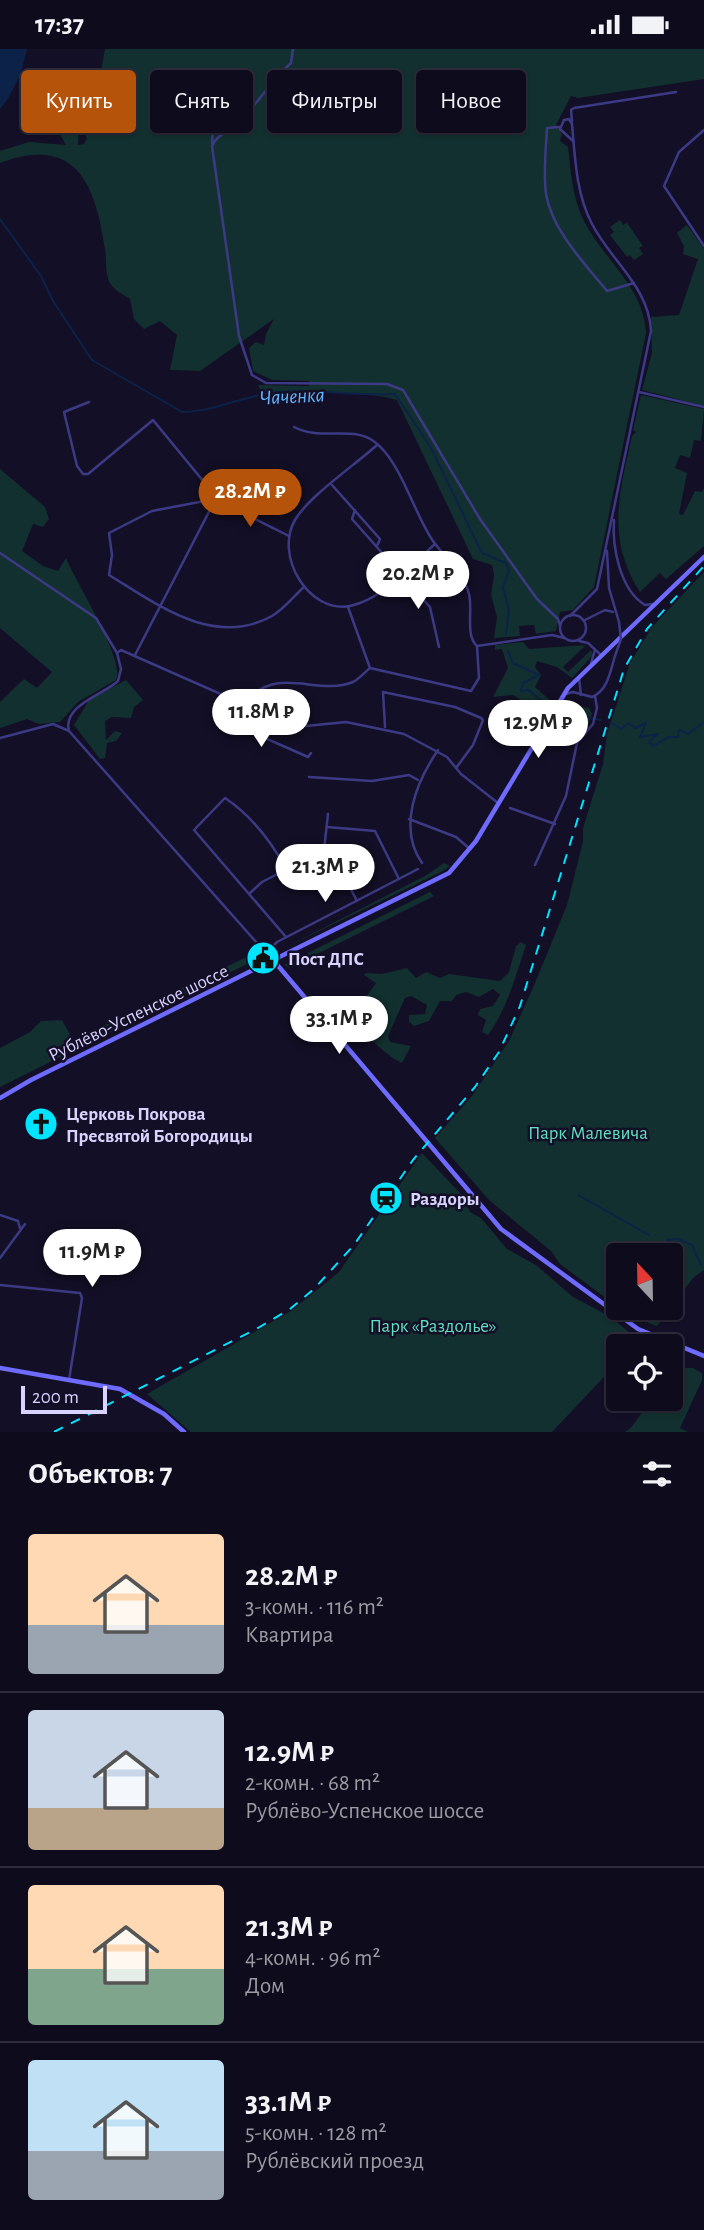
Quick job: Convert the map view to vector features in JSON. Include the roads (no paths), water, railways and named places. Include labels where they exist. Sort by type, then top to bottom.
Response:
[{"type":"main road","name":"Рублёво-Успенское шоссе","points":[[0,1098],[31,1080],[425,887],[456,867],[470,849],[556,703],[586,670],[704,557]]},
{"type":"main road","points":[[274,961],[500,1229],[632,1325],[704,1356]]},
{"type":"main road","points":[[0,1368],[113,1387],[129,1393],[164,1414],[184,1432]]},
{"type":"street","points":[[212,146],[217,136],[255,109],[273,79],[291,63],[293,49]]},
{"type":"street","points":[[552,635],[597,589],[651,341],[651,321],[634,283],[588,215],[577,177],[571,110],[676,92]]},
{"type":"street","points":[[572,121],[564,120],[559,127],[547,128],[546,195],[575,252],[607,291],[634,283]]},
{"type":"street","points":[[559,127],[574,142]]},
{"type":"street","points":[[704,130],[679,152],[664,186],[704,246]]},
{"type":"street","points":[[213,133],[212,146],[239,336],[252,375],[266,383],[387,384],[403,390],[480,519],[537,599],[551,613],[564,638]]},
{"type":"street","points":[[639,392],[704,407]]},
{"type":"street","points":[[89,402],[64,412],[77,466],[83,474],[88,474],[153,420],[213,493],[219,494],[220,502]]},
{"type":"street","points":[[294,427],[309,435],[350,433],[370,438],[395,467],[418,519],[462,577],[469,592],[471,631],[477,646],[479,678],[471,691],[370,667]]},
{"type":"street","points":[[377,445],[306,505],[294,521],[289,536],[289,560],[304,587],[320,599],[347,606],[373,598],[435,544]]},
{"type":"street","points":[[332,485],[380,539],[377,546]]},
{"type":"street","points":[[210,500],[213,493]]},
{"type":"street","points":[[210,500],[213,504]]},
{"type":"street","points":[[210,500],[152,510],[109,533],[112,555],[108,575],[161,607],[201,624],[246,628],[274,614],[304,587]]},
{"type":"street","points":[[135,655],[213,504],[220,502],[289,536]]},
{"type":"street","points":[[615,509],[617,558],[630,588],[645,605],[664,597]]},
{"type":"street","points":[[355,510],[352,519],[434,613],[439,647]]},
{"type":"street","points":[[556,703],[571,692],[595,696],[603,689],[621,639],[619,622],[608,588],[607,544]]},
{"type":"street","points":[[0,553],[96,618],[117,653],[121,669],[118,681],[85,701],[69,721],[69,731]]},
{"type":"street","points":[[347,606],[370,667]]},
{"type":"street","points":[[581,607],[588,643],[602,656]]},
{"type":"street","points":[[570,616],[583,620],[593,618],[605,610],[615,614]]},
{"type":"street","points":[[551,613],[566,618]]},
{"type":"street","points":[[575,641],[593,618]]},
{"type":"street","points":[[477,646],[552,635],[588,643]]},
{"type":"street","points":[[595,650],[604,650],[618,641]]},
{"type":"street","points":[[117,653],[121,650],[135,655],[245,705],[306,726],[343,722],[385,729],[438,750],[498,803]]},
{"type":"street","points":[[586,670],[594,659],[595,650]]},
{"type":"street","points":[[311,753],[308,757],[238,726],[245,705],[266,684],[287,682],[324,686],[352,682],[370,667]]},
{"type":"street","points":[[580,677],[581,695]]},
{"type":"street","points":[[385,729],[383,692],[455,707],[481,718],[483,720],[473,745],[456,768]]},
{"type":"street","points":[[535,865],[555,824],[570,781],[576,747],[596,716],[595,696]]},
{"type":"street","points":[[0,738],[53,724],[69,731],[274,961]]},
{"type":"street","points":[[422,863],[412,840],[410,819],[418,779],[438,750]]},
{"type":"street","points":[[309,777],[372,781],[409,775],[418,779]]},
{"type":"street","points":[[286,937],[194,830],[223,799],[248,817],[274,847],[287,870]]},
{"type":"street","points":[[510,808],[555,824]]},
{"type":"street","points":[[325,848],[328,814]]},
{"type":"street","points":[[410,819],[456,837],[470,849]]},
{"type":"street","points":[[327,827],[375,831],[399,879]]},
{"type":"street","points":[[249,894],[325,848]]},
{"type":"street","points":[[325,848],[331,852],[356,901]]},
{"type":"street","points":[[274,961],[272,947],[286,937],[418,869]]},
{"type":"street","points":[[0,1215],[18,1221],[20,1231]]},
{"type":"street","points":[[0,1258],[25,1224]]},
{"type":"street","points":[[0,1285],[80,1293],[82,1299],[69,1380]]},
{"type":"water","points":[[0,49],[27,49],[17,81],[0,109]]},
{"type":"waterway","name":"Чаченка","points":[[0,219],[41,276],[53,301],[92,360],[182,412],[204,410],[286,391],[395,394],[431,448],[482,553],[506,563],[509,571],[503,587],[509,610],[506,635]]},
{"type":"waterway","name":"Чаченка","points":[[508,651],[513,663],[539,675],[523,683],[521,691],[529,690],[548,707]]},
{"type":"waterway","name":"Чаченка","points":[[559,713],[601,720]]},
{"type":"waterway","name":"Чаченка","points":[[617,726],[621,729],[628,723],[635,728],[646,723],[640,737],[658,734],[649,741],[653,746],[669,737],[678,737],[679,730],[688,734],[704,722]]},
{"type":"waterway","name":"Чаченка","points":[[610,723],[615,725]]},
{"type":"waterway","points":[[578,1195],[649,1235]]},
{"type":"waterway","points":[[667,1240],[678,1239],[692,1245],[701,1265]]},
{"type":"railway","points":[[54,1432],[290,1309],[314,1289],[354,1245],[413,1160],[475,1087],[499,1052],[520,1006],[624,669],[647,629],[704,566]]},
{"type":"place","name":"Пост ДПС","points":[[263,958]]},
{"type":"place","name":"Церковь Покрова Пресвятой Богородицы","points":[[41,1124]]},
{"type":"place","name":"Раздоры","points":[[386,1198]]},
{"type":"park label","name":"Парк Малевича","points":[[588,1132]]},
{"type":"park label","name":"Парк «Раздолье»","points":[[433,1325]]}]
